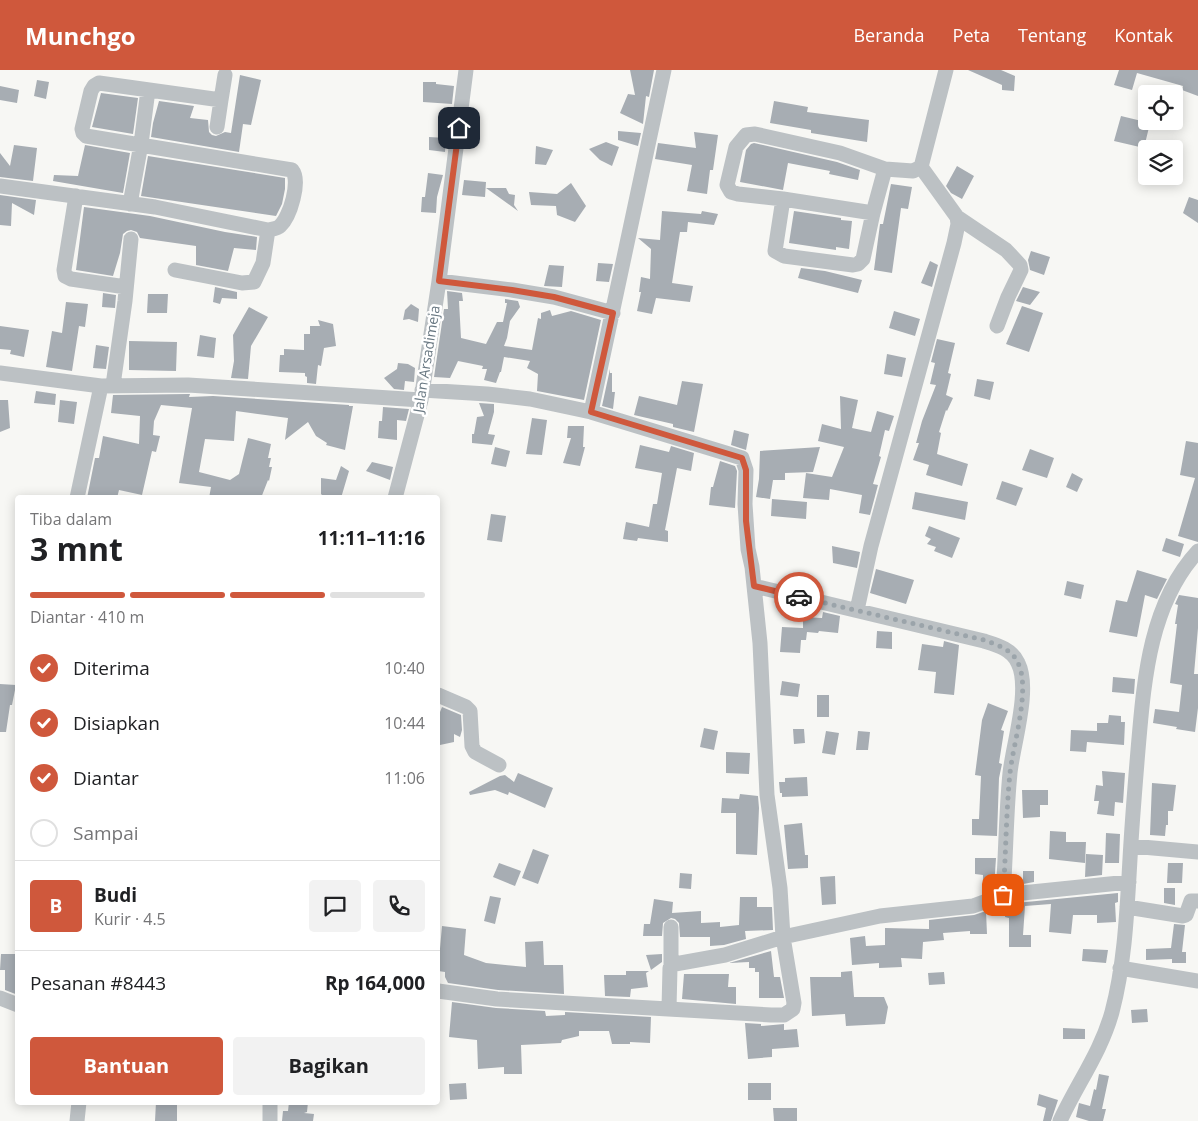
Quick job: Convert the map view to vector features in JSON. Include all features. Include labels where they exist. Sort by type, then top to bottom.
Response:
[{"type":"street","name":"Jalan Arsadimeja","points":[[396,495],[421,395],[439,281],[466,70]]},
{"type":"street","points":[[591,412],[664,70]]},
{"type":"street","points":[[946,70],[922,168],[957,217],[1006,250],[1020,265],[1021,270],[997,326]]},
{"type":"street","points":[[217,127],[225,74]]},
{"type":"street","points":[[0,186],[130,204],[268,230],[278,228],[291,206],[296,177],[292,170],[86,136],[82,129],[90,91],[99,83],[221,100]]},
{"type":"street","points":[[130,204],[141,144],[148,90]]},
{"type":"street","points":[[873,213],[731,192],[727,185],[736,148],[746,135],[755,134],[840,153],[885,169],[913,171],[922,168]]},
{"type":"street","points":[[784,200],[775,251],[784,256],[853,265],[858,264],[863,259],[885,169]]},
{"type":"street","points":[[76,196],[64,270],[65,276],[71,279],[126,287]]},
{"type":"street","points":[[857,610],[871,546],[954,243],[958,224],[957,217]]},
{"type":"street","points":[[175,270],[242,283],[254,282],[263,263],[268,230]]},
{"type":"street","points":[[78,495],[107,386],[126,287],[131,239]]},
{"type":"street","points":[[439,281],[554,297],[613,313]]},
{"type":"street","points":[[0,373],[107,386],[188,385],[421,395],[488,394],[530,399],[591,412],[742,458],[746,470],[746,521],[760,652],[767,795],[780,888],[783,937],[794,1003],[793,1009],[784,1015],[771,1015],[497,999],[440,990]]},
{"type":"street","points":[[1062,1120],[1100,1047],[1112,1012],[1120,968],[1127,907],[1140,730],[1146,676],[1156,626],[1174,582],[1186,564],[1198,551]]},
{"type":"street","points":[[754,586],[984,640],[1010,652],[1018,663],[1022,679],[1022,696],[1010,773],[1003,895]]},
{"type":"street","points":[[440,696],[466,706],[470,711],[472,746],[475,752],[499,765]]},
{"type":"street","points":[[1131,846],[1198,852]]},
{"type":"street","points":[[671,966],[725,955],[783,937],[880,916],[973,906],[1003,895],[1129,882]]},
{"type":"street","points":[[1127,907],[1183,916],[1186,914],[1191,901],[1198,901]]},
{"type":"street","points":[[669,1008],[671,927]]},
{"type":"street","points":[[1120,968],[1198,981]]},
{"type":"street","points":[[0,998],[15,1005]]},
{"type":"street","points":[[77,1121],[79,1105]]},
{"type":"street","points":[[270,1105],[270,1121]]},
{"type":"building","points":[[630,70],[654,70],[649,97],[646,96],[643,124],[620,113],[628,94],[635,95]]},
{"type":"building","points":[[968,70],[1001,70],[1015,76],[1014,91],[1002,90],[1002,85]]},
{"type":"building","points":[[1119,70],[1198,70],[1198,96],[1183,90],[1183,85],[1137,73],[1132,90],[1114,85]]},
{"type":"building","points":[[240,75],[261,80],[251,125],[243,124],[239,152],[151,137],[159,101],[194,106],[190,118],[208,120],[209,132],[212,135],[216,136],[225,132],[231,133]]},
{"type":"building","points":[[37,80],[49,82],[46,99],[34,96]]},
{"type":"building","points":[[423,82],[436,82],[436,84],[454,86],[452,104],[423,102]]},
{"type":"building","points":[[0,86],[19,90],[17,103],[0,100]]},
{"type":"building","points":[[101,93],[138,98],[133,134],[92,127]]},
{"type":"building","points":[[774,101],[808,107],[807,112],[869,120],[867,142],[811,133],[811,130],[770,123]]},
{"type":"building","points":[[1121,116],[1138,120],[1138,130],[1148,130],[1146,140],[1138,140],[1138,147],[1114,141]]},
{"type":"building","points":[[618,131],[641,133],[638,146],[618,140]]},
{"type":"building","points":[[694,132],[718,135],[707,194],[687,191],[692,165],[655,159],[658,143],[696,148]]},
{"type":"building","points":[[429,137],[446,138],[445,152],[429,150]]},
{"type":"building","points":[[606,142],[619,147],[612,166],[600,160],[589,149]]},
{"type":"building","points":[[754,143],[837,162],[860,170],[858,180],[829,174],[830,171],[788,163],[783,190],[740,182],[746,150]]},
{"type":"building","points":[[14,145],[37,148],[33,181],[0,177],[0,153],[10,166]]},
{"type":"building","points":[[85,145],[130,153],[123,193],[53,181],[54,175],[78,176]]},
{"type":"building","points":[[536,146],[553,150],[546,165],[535,164]]},
{"type":"building","points":[[148,156],[285,178],[282,204],[276,216],[141,196]]},
{"type":"building","points":[[957,166],[974,176],[962,199],[951,193],[946,186]]},
{"type":"building","points":[[428,173],[443,175],[437,197],[436,213],[421,212],[422,197],[425,197]]},
{"type":"building","points":[[464,180],[486,182],[485,197],[462,195]]},
{"type":"building","points":[[571,183],[586,206],[575,222],[557,215],[556,206],[531,205],[529,192],[557,194]]},
{"type":"building","points":[[891,184],[912,187],[908,209],[901,208],[892,273],[874,270],[880,224],[883,224]]},
{"type":"building","points":[[486,188],[506,188],[509,194],[515,195],[514,205],[518,211]]},
{"type":"building","points":[[0,195],[36,200],[34,215],[12,203],[11,226],[0,225]]},
{"type":"building","points":[[1189,197],[1198,200],[1198,223],[1183,213]]},
{"type":"building","points":[[84,207],[150,216],[257,237],[256,250],[234,248],[228,271],[196,265],[196,246],[140,238],[137,232],[131,230],[123,234],[113,276],[76,270]]},
{"type":"building","points":[[662,211],[701,214],[702,211],[718,214],[714,225],[688,222],[687,232],[680,232],[672,283],[693,286],[690,302],[656,298],[652,314],[637,311],[641,292],[639,292],[641,277],[650,279],[651,249],[638,238],[660,240]]},
{"type":"building","points":[[794,211],[852,221],[849,249],[836,247],[836,250],[789,243]]},
{"type":"building","points":[[1031,251],[1050,257],[1044,275],[1030,270],[1028,260]]},
{"type":"building","points":[[930,261],[938,265],[932,287],[921,283]]},
{"type":"building","points":[[598,263],[613,264],[609,282],[596,281]]},
{"type":"building","points":[[549,265],[564,266],[562,287],[544,286]]},
{"type":"building","points":[[801,268],[825,271],[862,280],[858,293],[798,278]]},
{"type":"building","points":[[215,287],[237,292],[237,299],[222,298],[220,304],[213,302]]},
{"type":"building","points":[[1023,287],[1040,292],[1030,305],[1016,301]]},
{"type":"building","points":[[447,291],[462,293],[463,301],[459,301],[461,338],[486,344],[497,322],[503,322],[507,303],[505,303],[505,299],[518,301],[520,307],[510,321],[504,346],[532,350],[538,318],[541,319],[541,313],[550,310],[552,316],[571,311],[601,320],[584,400],[537,391],[538,374],[527,368],[530,361],[504,357],[501,372],[496,383],[484,380],[487,369],[482,369],[483,366],[458,361],[450,378],[434,377],[444,309],[448,309]]},
{"type":"building","points":[[103,293],[116,295],[115,308],[102,307]]},
{"type":"building","points":[[148,294],[168,294],[167,313],[147,313]]},
{"type":"building","points":[[66,302],[88,304],[85,327],[79,326],[72,371],[46,367],[52,331],[62,333]]},
{"type":"building","points":[[411,304],[419,309],[418,322],[409,319],[403,320],[405,310]]},
{"type":"building","points":[[1022,306],[1043,313],[1029,352],[1006,344]]},
{"type":"building","points":[[249,307],[268,317],[251,346],[248,379],[231,378],[234,361],[233,335]]},
{"type":"building","points":[[894,311],[920,319],[915,336],[889,328]]},
{"type":"building","points":[[318,320],[333,324],[336,346],[324,348],[321,366],[318,365],[316,384],[307,383],[305,373],[279,372],[280,355],[284,355],[284,349],[304,350],[304,334],[310,334],[310,326],[320,326]]},
{"type":"building","points":[[0,326],[29,330],[24,357],[10,354],[11,350],[0,349]]},
{"type":"building","points":[[200,335],[216,338],[214,358],[197,356]]},
{"type":"building","points":[[937,339],[955,343],[948,373],[951,374],[946,395],[953,398],[946,410],[939,432],[941,433],[937,454],[968,464],[962,486],[926,475],[929,465],[913,460],[919,443],[916,443],[922,421],[936,385],[930,384],[935,363],[931,362]]},
{"type":"building","points":[[129,341],[177,342],[176,371],[129,370]]},
{"type":"building","points":[[96,345],[109,347],[106,369],[93,368]]},
{"type":"building","points":[[887,354],[906,358],[902,377],[884,374]]},
{"type":"building","points":[[398,363],[408,364],[415,368],[414,382],[405,381],[404,390],[394,389],[384,378],[397,369]]},
{"type":"building","points":[[610,369],[610,373],[612,373],[612,392],[615,392],[613,409],[602,406]]},
{"type":"building","points":[[977,379],[994,382],[990,400],[974,396]]},
{"type":"building","points":[[682,381],[703,384],[694,432],[673,427],[673,424],[634,415],[639,396],[677,405]]},
{"type":"building","points":[[36,391],[56,394],[55,405],[34,403]]},
{"type":"building","points":[[190,394],[189,397],[213,396],[353,406],[345,450],[326,445],[327,443],[316,436],[308,422],[285,440],[288,418],[236,411],[234,441],[205,439],[199,472],[230,480],[239,474],[248,438],[271,444],[268,458],[271,458],[269,467],[272,467],[269,481],[262,495],[210,495],[211,487],[179,483],[192,408],[161,405],[154,421],[153,435],[160,436],[156,452],[152,451],[142,495],[119,490],[118,495],[88,495],[95,458],[99,458],[103,436],[139,444],[140,416],[111,413],[113,395]]},
{"type":"building","points":[[840,396],[858,400],[852,428],[871,432],[877,411],[894,416],[889,431],[885,430],[879,456],[881,457],[873,484],[878,485],[870,515],[859,513],[862,495],[830,489],[829,500],[803,498],[806,473],[832,477],[844,447],[818,441],[822,424],[841,429]]},
{"type":"building","points":[[0,400],[8,400],[10,428],[0,432]]},
{"type":"building","points":[[60,400],[77,402],[74,424],[58,422]]},
{"type":"building","points":[[479,403],[494,404],[494,412],[488,434],[495,435],[492,445],[472,443],[472,434],[474,434],[477,417],[484,416]]},
{"type":"building","points":[[383,407],[409,409],[406,421],[397,420],[397,440],[378,438],[379,421],[382,421]]},
{"type":"building","points":[[532,418],[547,420],[542,455],[526,454]]},
{"type":"building","points":[[568,426],[584,426],[583,447],[585,447],[580,466],[563,463],[571,438],[567,438]]},
{"type":"building","points":[[734,430],[749,434],[746,450],[731,445]]},
{"type":"building","points":[[1186,441],[1198,443],[1198,542],[1178,536],[1195,478],[1180,475]]},
{"type":"building","points":[[640,445],[669,452],[671,446],[694,453],[691,471],[677,468],[665,530],[668,531],[668,542],[638,538],[637,541],[623,539],[626,522],[649,527],[653,504],[657,504],[662,473],[635,468]]},
{"type":"building","points":[[495,447],[510,451],[506,467],[491,464]]},
{"type":"building","points":[[820,447],[813,472],[785,473],[785,480],[773,480],[770,499],[756,497],[760,451]]},
{"type":"building","points":[[1030,449],[1054,458],[1047,478],[1022,470]]},
{"type":"building","points":[[720,461],[735,466],[737,471],[735,508],[709,505],[711,487],[713,487]]},
{"type":"building","points":[[372,462],[393,467],[390,480],[366,471]]},
{"type":"building","points":[[341,466],[349,471],[342,495],[321,494],[321,478],[336,480]]},
{"type":"building","points":[[1072,473],[1083,479],[1077,492],[1066,487]]},
{"type":"building","points":[[1002,481],[1023,488],[1016,506],[996,499]]},
{"type":"building","points":[[915,492],[968,502],[965,520],[912,509]]},
{"type":"building","points":[[772,499],[807,502],[806,519],[771,516]]},
{"type":"building","points":[[491,514],[506,516],[502,542],[487,540]]},
{"type":"building","points":[[929,526],[960,538],[952,558],[934,551],[936,547],[927,544],[931,539],[925,536]]},
{"type":"building","points":[[1166,538],[1184,544],[1180,557],[1162,551]]},
{"type":"building","points":[[832,546],[860,552],[857,568],[833,563]]},
{"type":"building","points":[[876,569],[914,580],[906,604],[870,593]]},
{"type":"building","points":[[1137,570],[1167,579],[1157,599],[1145,595],[1137,637],[1109,632],[1116,600],[1127,602]]},
{"type":"building","points":[[1067,581],[1084,585],[1081,599],[1064,595]]},
{"type":"building","points":[[1179,595],[1198,598],[1198,628],[1194,674],[1198,674],[1198,708],[1195,732],[1153,723],[1155,709],[1179,712],[1182,685],[1170,683],[1177,624],[1175,624],[1178,605],[1175,604]]},
{"type":"building","points":[[823,612],[840,616],[838,633],[807,632],[806,640],[801,640],[800,653],[780,652],[782,627],[803,628],[803,617],[822,618]]},
{"type":"building","points":[[877,631],[892,632],[892,649],[876,648]]},
{"type":"building","points":[[944,641],[959,645],[954,695],[934,693],[936,672],[918,670],[922,644],[943,647]]},
{"type":"building","points":[[1113,677],[1135,679],[1134,694],[1112,692]]},
{"type":"building","points":[[782,681],[800,684],[798,697],[780,695]]},
{"type":"building","points":[[0,684],[15,685],[6,732],[0,732]]},
{"type":"building","points":[[817,695],[829,695],[829,717],[817,717]]},
{"type":"building","points":[[988,703],[1008,711],[1001,730],[1004,731],[999,763],[1002,764],[999,778],[997,836],[972,835],[972,819],[979,819],[981,776],[975,775],[982,720]]},
{"type":"building","points":[[442,707],[461,715],[462,730],[460,737],[454,734],[454,742],[440,745],[440,712]]},
{"type":"building","points":[[1109,715],[1121,716],[1121,722],[1125,722],[1124,745],[1087,742],[1086,752],[1070,751],[1071,730],[1097,731],[1097,723],[1108,723]]},
{"type":"building","points":[[704,728],[718,731],[714,750],[700,747]]},
{"type":"building","points":[[793,729],[804,729],[805,743],[794,744]]},
{"type":"building","points":[[826,731],[839,733],[835,755],[822,753]]},
{"type":"building","points":[[858,731],[870,732],[868,750],[856,750]]},
{"type":"building","points":[[726,752],[750,753],[749,774],[726,773]]},
{"type":"building","points":[[1102,771],[1125,773],[1123,803],[1115,802],[1114,816],[1097,814],[1099,801],[1094,801],[1096,785],[1103,786]]},
{"type":"building","points":[[518,773],[553,788],[545,808],[509,792],[508,795],[495,790],[470,795],[469,792],[500,776],[505,775],[514,782]]},
{"type":"building","points":[[807,777],[808,796],[782,797],[779,782],[785,782],[785,778]]},
{"type":"building","points":[[1152,783],[1176,785],[1173,811],[1168,811],[1168,825],[1166,825],[1165,836],[1150,835]]},
{"type":"building","points":[[1022,790],[1048,790],[1048,805],[1040,805],[1040,817],[1023,818]]},
{"type":"building","points":[[740,794],[758,796],[757,855],[736,854],[736,813],[721,813],[722,798],[739,799]]},
{"type":"building","points":[[802,823],[805,855],[808,855],[808,868],[788,869],[784,825]]},
{"type":"building","points":[[1050,831],[1066,832],[1066,842],[1086,842],[1085,863],[1049,859]]},
{"type":"building","points":[[1106,833],[1120,834],[1119,863],[1105,863]]},
{"type":"building","points":[[533,849],[549,855],[538,884],[522,878]]},
{"type":"building","points":[[1086,854],[1103,855],[1102,875],[1085,877]]},
{"type":"building","points":[[975,858],[996,858],[994,888],[983,892],[983,875],[975,874]]},
{"type":"building","points":[[499,863],[521,871],[515,886],[493,877]]},
{"type":"building","points":[[1168,863],[1183,863],[1182,883],[1167,883]]},
{"type":"building","points":[[1023,871],[1034,871],[1034,882],[1023,884]]},
{"type":"building","points":[[680,873],[692,874],[691,889],[679,888]]},
{"type":"building","points":[[835,876],[836,904],[822,905],[820,877]]},
{"type":"building","points":[[1164,888],[1175,888],[1175,905],[1164,903]]},
{"type":"building","points":[[1118,893],[1118,902],[1115,903],[1116,922],[1097,923],[1097,915],[1073,915],[1071,934],[1049,932],[1051,904],[1025,906],[1023,935],[1031,935],[1031,947],[1009,947],[1009,918],[1005,917],[1006,904]]},
{"type":"building","points":[[490,896],[501,898],[495,924],[484,921]]},
{"type":"building","points":[[740,897],[757,897],[757,907],[772,907],[773,930],[745,931],[746,939],[724,945],[710,946],[710,937],[680,937],[679,923],[671,918],[663,923],[662,936],[643,936],[644,924],[650,924],[654,899],[673,902],[672,913],[701,911],[701,923],[720,922],[720,927],[739,925]]},
{"type":"building","points":[[986,911],[987,934],[970,934],[970,931],[943,933],[944,940],[923,942],[922,959],[901,958],[902,967],[879,968],[879,963],[852,965],[850,938],[865,936],[866,946],[885,945],[885,928],[929,929],[929,920],[974,915]]},
{"type":"building","points":[[1174,924],[1185,925],[1182,952],[1186,952],[1186,963],[1172,963],[1172,959],[1146,960],[1146,949],[1171,948]]},
{"type":"building","points":[[442,926],[466,929],[464,955],[486,963],[526,967],[525,942],[543,941],[544,965],[563,965],[564,994],[498,990],[448,983],[445,972],[440,971]]},
{"type":"building","points":[[1083,949],[1108,950],[1106,963],[1082,961]]},
{"type":"building","points":[[771,951],[774,977],[780,977],[784,998],[759,998],[759,972],[755,972],[755,968],[749,968],[749,962],[729,963]]},
{"type":"building","points":[[1,954],[15,954],[15,994],[5,990],[5,970],[0,970]]},
{"type":"building","points":[[662,954],[662,962],[651,970],[646,955]]},
{"type":"building","points":[[626,971],[649,971],[646,973],[648,987],[631,989],[630,997],[605,996],[604,975],[626,975]]},
{"type":"building","points":[[852,971],[854,997],[884,997],[888,1007],[885,1024],[846,1026],[845,1014],[812,1016],[810,977],[841,977],[841,972]]},
{"type":"building","points":[[944,972],[945,984],[929,985],[928,973]]},
{"type":"building","points":[[684,974],[729,974],[728,987],[736,987],[736,1004],[682,999]]},
{"type":"building","points":[[452,1002],[496,1008],[545,1011],[546,1016],[565,1015],[565,1012],[651,1017],[650,1043],[630,1042],[630,1044],[612,1044],[609,1031],[579,1031],[579,1036],[562,1040],[561,1043],[521,1045],[522,1074],[504,1074],[504,1067],[478,1069],[477,1040],[449,1037]]},
{"type":"building","points":[[1147,1009],[1148,1022],[1132,1023],[1131,1010]]},
{"type":"building","points":[[745,1023],[761,1024],[761,1026],[784,1024],[784,1030],[797,1029],[799,1047],[772,1049],[772,1057],[748,1059]]},
{"type":"building","points":[[1063,1028],[1085,1029],[1085,1039],[1063,1039]]},
{"type":"building","points":[[1099,1074],[1109,1076],[1102,1109],[1106,1109],[1103,1121],[1089,1121],[1076,1117],[1079,1103],[1090,1106]]},
{"type":"building","points":[[466,1083],[467,1099],[450,1100],[449,1084]]},
{"type":"building","points":[[748,1083],[771,1083],[771,1100],[748,1100]]},
{"type":"building","points":[[1039,1094],[1058,1100],[1051,1121],[1043,1121],[1046,1108],[1037,1105]]},
{"type":"building","points":[[156,1105],[177,1105],[177,1121],[155,1121]]},
{"type":"building","points":[[289,1105],[308,1105],[307,1112],[304,1113],[314,1114],[313,1121],[282,1121],[283,1111],[288,1111]]},
{"type":"building","points":[[773,1108],[797,1108],[797,1121],[774,1121]]},
{"type":"way so far","points":[[799,597],[984,640],[1010,652],[1018,663],[1022,679],[1022,696],[1010,773],[1003,895]]},
{"type":"route","points":[[459,128],[439,281],[554,297],[613,313],[591,412],[731,453],[742,458],[746,470],[745,504],[748,550],[754,586],[799,597]]}]
